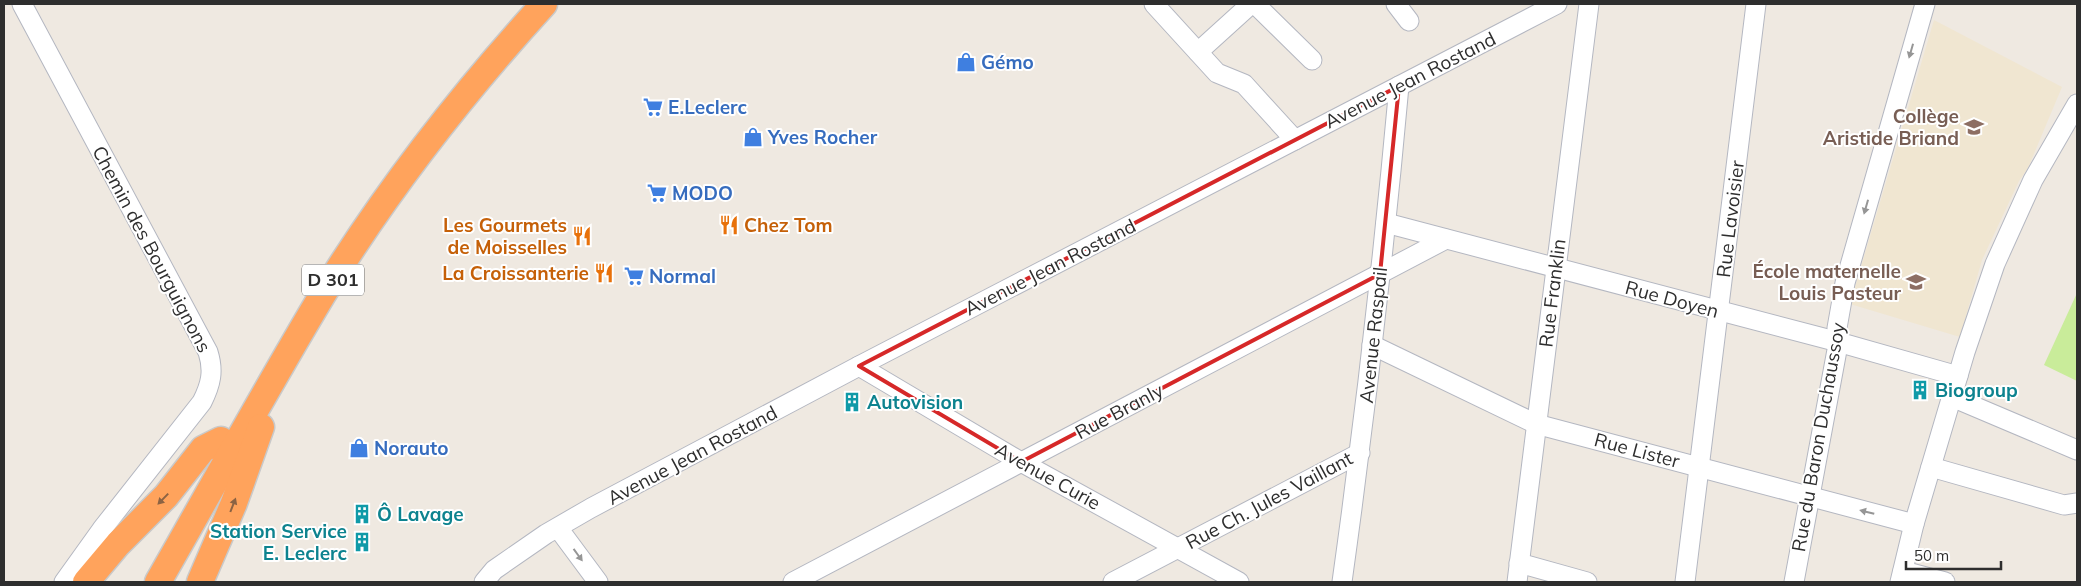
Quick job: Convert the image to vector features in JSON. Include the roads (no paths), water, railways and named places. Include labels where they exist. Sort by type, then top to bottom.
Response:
[{"type":"highway","points":[[200,582],[234,503],[262,425],[338,291],[437,144],[536,5]]},
{"type":"highway","name":"D 301","points":[[142,582],[292,315],[353,219],[420,126],[536,5]]},
{"type":"highway","name":"D 301","points":[[158,582],[324,294],[366,228],[413,162],[504,49],[536,5]]},
{"type":"highway","points":[[86,582],[98,565],[110,536],[166,496],[203,449],[221,440]]},
{"type":"street","name":"Chemin des Bourguignons","points":[[22,4],[208,352],[212,369],[209,389],[202,402],[110,536],[64,582]]},
{"type":"street","points":[[1154,4],[1217,73],[1244,84],[1295,140]]},
{"type":"street","points":[[1198,52],[1251,4]]},
{"type":"street","points":[[1255,4],[1312,60]]},
{"type":"street","points":[[1396,4],[1409,21]]},
{"type":"street","name":"Avenue Jean Rostand","points":[[470,582],[484,566],[552,531],[591,508],[859,366],[1557,4]]},
{"type":"street","name":"Rue Franklin","points":[[1517,582],[1589,4]]},
{"type":"street","name":"Rue Lavoisier","points":[[1685,582],[1756,4]]},
{"type":"street","name":"Rue du Baron Duchaussoy","points":[[1794,582],[1838,342],[1837,328],[1848,267],[1925,4]]},
{"type":"street","name":"Avenue Raspail","points":[[1342,582],[1360,453],[1386,223],[1399,86]]},
{"type":"street","points":[[1945,582],[1901,577],[1914,524],[1958,376],[1995,264],[2033,180],[2077,104]]},
{"type":"street","name":"Rue Doyen","points":[[1386,223],[1838,342],[1958,376]]},
{"type":"street","name":"Rue Branly","points":[[793,582],[1446,239]]},
{"type":"street","name":"Rue Lister","points":[[1372,345],[1536,424],[1914,524]]},
{"type":"street","name":"Avenue Curie","points":[[859,366],[1021,462],[1239,582]]},
{"type":"street","points":[[1952,397],[2077,450]]},
{"type":"street","name":"Rue Ch. Jules Vaillant","points":[[1113,582],[1360,453]]},
{"type":"street","points":[[1931,467],[2064,505],[2077,503]]},
{"type":"street","points":[[552,531],[598,582]]},
{"type":"street","name":"Avenue Jean Rostand","points":[[484,582],[494,570],[552,531]]},
{"type":"street","points":[[1519,563],[1587,582]]},
{"type":"place","name":"Gémo","points":[[966,62]]},
{"type":"place","name":"E.Leclerc","points":[[653,107]]},
{"type":"place","name":"Collège Aristide Briand","points":[[1974,127]]},
{"type":"place","name":"Yves Rocher","points":[[753,137]]},
{"type":"place","name":"MODO","points":[[657,193]]},
{"type":"place","name":"Chez Tom","points":[[729,225]]},
{"type":"place","name":"Les Gourmets de Moisselles","points":[[582,236]]},
{"type":"place","name":"La Croissanterie","points":[[604,273]]},
{"type":"place","name":"Normal","points":[[634,276]]},
{"type":"place","name":"École maternelle Louis Pasteur","points":[[1916,282]]},
{"type":"place","name":"Biogroup","points":[[1920,390]]},
{"type":"place","name":"Autovision","points":[[852,402]]},
{"type":"place","name":"Norauto","points":[[359,448]]},
{"type":"place","name":"Ô Lavage","points":[[362,514]]},
{"type":"place","name":"Station Service E. Leclerc","points":[[362,542]]}]
